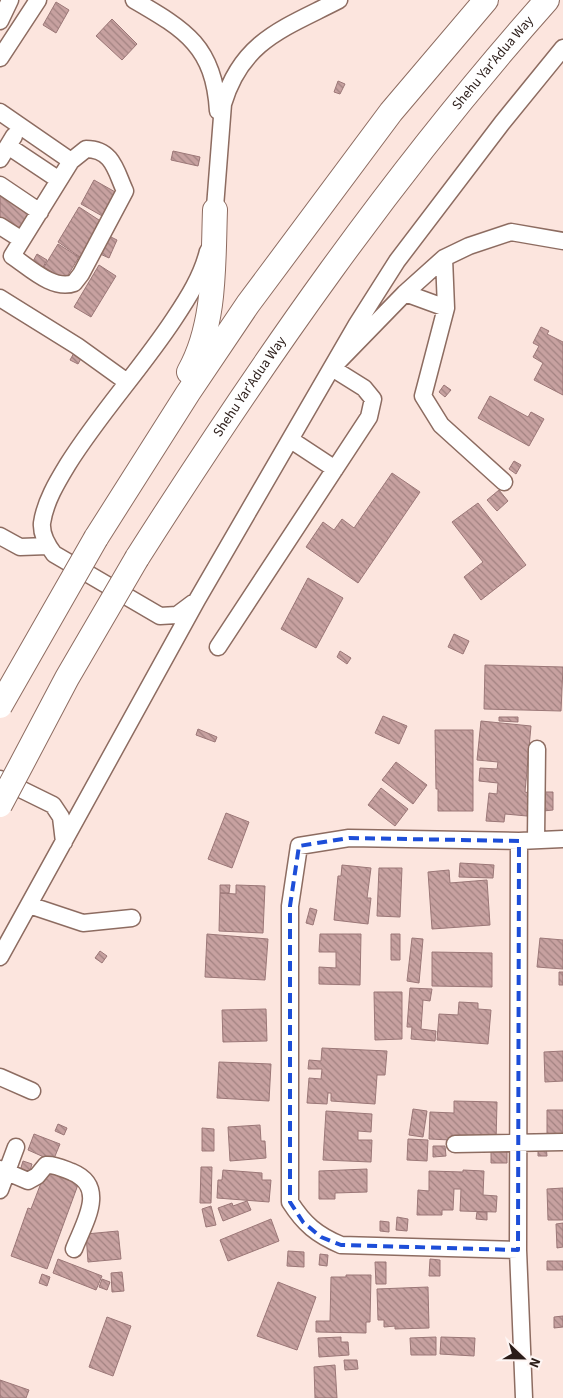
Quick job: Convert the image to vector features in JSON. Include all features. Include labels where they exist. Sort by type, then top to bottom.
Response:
[{"type":"highway","points":[[0,706],[96,538],[248,304],[391,112],[486,0]]},
{"type":"highway","name":"Shehu Yar'Adua Way","points":[[0,805],[63,687],[137,558],[240,398],[380,204],[547,0]]},
{"type":"highway","points":[[136,475],[158,428],[194,362],[202,342],[211,292],[215,210]]},
{"type":"street","points":[[0,21],[10,0]]},
{"type":"street","points":[[22,24],[31,0]]},
{"type":"street","points":[[0,58],[38,0]]},
{"type":"street","points":[[134,0],[173,24],[205,56],[211,69],[217,99],[219,138]]},
{"type":"street","points":[[197,600],[177,615],[160,616],[66,563],[54,554],[48,546],[42,524],[50,497],[78,449],[164,334],[196,284],[206,259],[215,210],[219,138],[224,104],[229,86],[246,56],[277,32],[339,0]]},
{"type":"street","points":[[0,956],[197,600],[346,342],[391,270],[502,122],[563,48]]},
{"type":"street","points":[[0,112],[70,161]]},
{"type":"street","points":[[20,126],[4,152],[60,180]]},
{"type":"street","points":[[86,149],[95,149],[105,154],[114,163],[126,191],[81,274],[74,283],[61,285],[48,280],[12,256],[70,161],[86,149]]},
{"type":"street","points":[[0,185],[40,212]]},
{"type":"street","points":[[0,226],[22,240]]},
{"type":"street","points":[[332,368],[408,290],[444,258],[469,246],[511,232],[563,241]]},
{"type":"street","points":[[444,258],[446,308],[423,396],[441,425],[504,482]]},
{"type":"street","points":[[391,270],[408,290],[446,308]]},
{"type":"street","points":[[0,298],[77,346],[127,382]]},
{"type":"street","points":[[218,647],[369,417],[373,399],[364,388],[332,368]]},
{"type":"street","points":[[291,440],[335,470]]},
{"type":"street","points":[[0,536],[20,547],[48,546]]},
{"type":"street","points":[[536,839],[537,749]]},
{"type":"street","points":[[0,780],[53,805],[60,817],[64,842]]},
{"type":"street","points":[[518,1250],[341,1245],[321,1237],[303,1222],[290,1202],[290,906],[299,846],[349,838],[519,841],[563,839]]},
{"type":"street","points":[[519,841],[517,1144],[518,1250],[524,1398]]},
{"type":"street","points":[[29,905],[83,923],[92,924],[132,918]]},
{"type":"street","points":[[0,1077],[32,1091]]},
{"type":"street","points":[[454,1144],[563,1142]]},
{"type":"street","points":[[0,1190],[3,1171],[16,1147]]},
{"type":"street","points":[[3,1171],[28,1181],[37,1176],[46,1165],[52,1164],[82,1176],[92,1196],[91,1205],[74,1249]]},
{"type":"highlighted area","points":[[349,838],[519,841],[518,1250],[341,1245],[321,1237],[303,1222],[290,1202],[290,906],[299,846]]},
{"type":"building","points":[[56,2],[69,10],[56,33],[43,25]]},
{"type":"building","points":[[112,19],[137,44],[122,60],[96,36]]},
{"type":"building","points":[[338,81],[345,84],[340,94],[334,92]]},
{"type":"building","points":[[173,151],[200,157],[198,166],[171,160]]},
{"type":"building","points":[[94,180],[117,193],[104,217],[81,204]]},
{"type":"building","points":[[0,193],[32,211],[21,231],[0,219]]},
{"type":"building","points":[[79,207],[102,222],[80,257],[58,242]]},
{"type":"building","points":[[107,235],[117,240],[109,258],[98,253]]},
{"type":"building","points":[[58,244],[79,257],[65,280],[44,267]]},
{"type":"building","points":[[37,254],[47,260],[42,269],[32,263]]},
{"type":"building","points":[[99,265],[116,276],[91,317],[74,307]]},
{"type":"building","points":[[541,327],[549,331],[547,334],[563,342],[563,395],[534,380],[543,363],[533,357],[539,346],[533,343]]},
{"type":"building","points":[[75,351],[83,355],[78,364],[70,360]]},
{"type":"building","points":[[444,385],[451,390],[445,397],[439,392]]},
{"type":"building","points":[[490,396],[528,417],[531,412],[544,419],[529,446],[478,418]]},
{"type":"building","points":[[514,461],[521,465],[516,474],[509,469]]},
{"type":"building","points":[[392,473],[420,492],[358,583],[306,547],[323,522],[334,530],[342,519],[354,528]]},
{"type":"building","points":[[499,490],[508,501],[497,511],[487,500]]},
{"type":"building","points":[[478,503],[526,565],[481,600],[464,577],[483,562],[452,522]]},
{"type":"building","points":[[308,578],[343,598],[316,648],[281,629]]},
{"type":"building","points":[[454,634],[469,641],[463,654],[448,647]]},
{"type":"building","points":[[340,651],[351,658],[347,664],[337,657]]},
{"type":"building","points":[[485,665],[563,667],[561,711],[484,709]]},
{"type":"building","points":[[383,716],[407,726],[399,744],[375,733]]},
{"type":"building","points":[[499,717],[518,717],[518,722],[499,721]]},
{"type":"building","points":[[481,721],[531,726],[525,792],[529,793],[527,816],[505,814],[504,822],[486,821],[489,793],[497,794],[498,783],[479,781],[480,768],[497,769],[498,762],[477,760]]},
{"type":"building","points":[[198,729],[217,737],[215,742],[196,735]]},
{"type":"building","points":[[435,730],[473,730],[473,811],[438,811]]},
{"type":"building","points":[[396,762],[427,785],[413,804],[382,780]]},
{"type":"building","points":[[381,788],[408,809],[395,826],[368,805]]},
{"type":"building","points":[[543,792],[553,792],[553,810],[543,811]]},
{"type":"building","points":[[226,813],[249,822],[232,868],[208,859]]},
{"type":"building","points":[[460,863],[494,865],[493,878],[459,877]]},
{"type":"building","points":[[342,865],[371,868],[367,898],[371,898],[368,924],[334,920],[338,876],[341,876]]},
{"type":"building","points":[[379,868],[402,868],[400,917],[377,916]]},
{"type":"building","points":[[449,870],[450,883],[487,880],[490,925],[432,929],[428,872]]},
{"type":"building","points":[[220,885],[230,885],[229,893],[220,893]]},
{"type":"building","points":[[236,885],[265,886],[263,933],[219,931],[220,893],[236,894]]},
{"type":"building","points":[[310,908],[317,910],[313,925],[306,923]]},
{"type":"building","points":[[207,934],[268,939],[265,980],[205,977]]},
{"type":"building","points":[[320,934],[361,934],[360,985],[319,984],[319,967],[336,968],[336,952],[319,952]]},
{"type":"building","points":[[391,934],[400,934],[400,960],[391,960]]},
{"type":"building","points":[[412,938],[423,939],[419,983],[407,981]]},
{"type":"building","points":[[540,938],[563,940],[563,969],[537,967]]},
{"type":"building","points":[[100,951],[107,956],[102,963],[95,958]]},
{"type":"building","points":[[432,952],[492,953],[492,987],[432,986]]},
{"type":"building","points":[[559,972],[563,972],[563,985],[559,985]]},
{"type":"building","points":[[410,988],[432,989],[430,1001],[423,1000],[421,1029],[436,1031],[435,1041],[411,1039],[412,1027],[407,1027]]},
{"type":"building","points":[[374,992],[402,992],[402,1039],[375,1040]]},
{"type":"building","points":[[459,1002],[478,1003],[478,1009],[491,1010],[488,1044],[437,1040],[439,1014],[458,1015]]},
{"type":"building","points":[[266,1009],[267,1041],[223,1042],[222,1010]]},
{"type":"building","points":[[322,1048],[387,1051],[385,1075],[377,1075],[375,1104],[331,1101],[331,1093],[328,1093],[327,1104],[307,1103],[309,1078],[321,1079],[322,1069],[308,1069],[309,1060],[321,1061]]},
{"type":"building","points":[[563,1051],[563,1081],[545,1082],[544,1052]]},
{"type":"building","points":[[219,1062],[271,1064],[269,1101],[217,1098]]},
{"type":"building","points":[[454,1101],[497,1102],[496,1142],[429,1139],[430,1112],[454,1113]]},
{"type":"building","points":[[413,1109],[427,1111],[423,1137],[409,1135]]},
{"type":"building","points":[[547,1110],[563,1110],[563,1136],[547,1136]]},
{"type":"building","points":[[326,1111],[372,1114],[371,1132],[358,1131],[358,1140],[372,1140],[371,1162],[323,1160]]},
{"type":"building","points":[[58,1124],[67,1128],[64,1135],[55,1131]]},
{"type":"building","points":[[260,1125],[261,1141],[265,1141],[266,1158],[230,1161],[228,1127]]},
{"type":"building","points":[[202,1128],[214,1129],[214,1151],[202,1151]]},
{"type":"building","points":[[34,1134],[60,1144],[53,1161],[28,1150]]},
{"type":"building","points":[[408,1139],[428,1140],[427,1161],[407,1160]]},
{"type":"building","points":[[546,1145],[547,1156],[538,1156],[538,1146]]},
{"type":"building","points":[[433,1146],[445,1146],[446,1156],[433,1157]]},
{"type":"building","points":[[491,1150],[507,1150],[507,1163],[491,1163]]},
{"type":"building","points":[[23,1161],[32,1164],[29,1174],[20,1171]]},
{"type":"building","points":[[201,1167],[212,1167],[211,1203],[200,1203]]},
{"type":"building","points":[[367,1169],[367,1192],[335,1193],[335,1199],[319,1199],[319,1171]]},
{"type":"building","points":[[46,1170],[79,1182],[47,1269],[11,1256],[28,1208],[31,1209]]},
{"type":"building","points":[[223,1170],[262,1173],[262,1180],[271,1180],[269,1202],[217,1198],[218,1180],[222,1180]]},
{"type":"building","points":[[463,1170],[484,1171],[483,1195],[497,1196],[496,1212],[460,1211],[461,1189],[454,1189],[453,1210],[442,1210],[442,1215],[417,1215],[418,1190],[429,1191],[429,1171],[463,1172]]},
{"type":"building","points":[[563,1188],[563,1220],[548,1220],[547,1189]]},
{"type":"building","points":[[247,1201],[251,1210],[223,1221],[218,1208],[232,1203],[233,1206]]},
{"type":"building","points":[[211,1206],[216,1225],[206,1227],[202,1209]]},
{"type":"building","points":[[477,1212],[487,1212],[487,1220],[476,1219]]},
{"type":"building","points":[[397,1217],[408,1219],[407,1231],[396,1230]]},
{"type":"building","points":[[271,1219],[279,1241],[228,1261],[220,1240]]},
{"type":"building","points":[[380,1221],[389,1222],[389,1232],[380,1231]]},
{"type":"building","points":[[563,1223],[563,1247],[557,1248],[556,1224]]},
{"type":"building","points":[[118,1231],[121,1259],[88,1262],[86,1234]]},
{"type":"building","points":[[288,1251],[304,1252],[304,1267],[287,1266]]},
{"type":"building","points":[[320,1254],[328,1255],[327,1266],[319,1265]]},
{"type":"building","points":[[58,1259],[102,1276],[96,1290],[53,1273]]},
{"type":"building","points":[[430,1259],[440,1260],[440,1276],[429,1276]]},
{"type":"building","points":[[547,1261],[563,1261],[563,1270],[547,1270]]},
{"type":"building","points":[[375,1262],[386,1262],[386,1284],[376,1284]]},
{"type":"building","points":[[122,1272],[124,1291],[112,1292],[111,1273]]},
{"type":"building","points":[[42,1274],[50,1277],[47,1286],[39,1283]]},
{"type":"building","points":[[346,1275],[371,1275],[370,1322],[366,1322],[366,1333],[316,1332],[316,1321],[330,1321],[331,1277],[346,1277]]},
{"type":"building","points":[[102,1279],[110,1282],[107,1290],[99,1287]]},
{"type":"building","points":[[278,1282],[316,1297],[297,1350],[257,1336]]},
{"type":"building","points":[[428,1287],[429,1328],[395,1329],[395,1326],[384,1327],[384,1320],[378,1320],[377,1289]]},
{"type":"building","points":[[563,1316],[563,1327],[554,1328],[554,1317]]},
{"type":"building","points":[[107,1317],[131,1326],[113,1376],[89,1367]]},
{"type":"building","points":[[341,1337],[341,1342],[348,1342],[349,1355],[319,1357],[318,1338]]},
{"type":"building","points":[[436,1337],[436,1355],[411,1355],[410,1338]]},
{"type":"building","points":[[441,1337],[475,1338],[474,1356],[440,1354]]},
{"type":"building","points":[[344,1360],[357,1360],[358,1369],[345,1370]]},
{"type":"building","points":[[335,1365],[337,1398],[315,1398],[314,1367]]},
{"type":"building","points":[[0,1380],[29,1390],[26,1398],[0,1398]]}]
